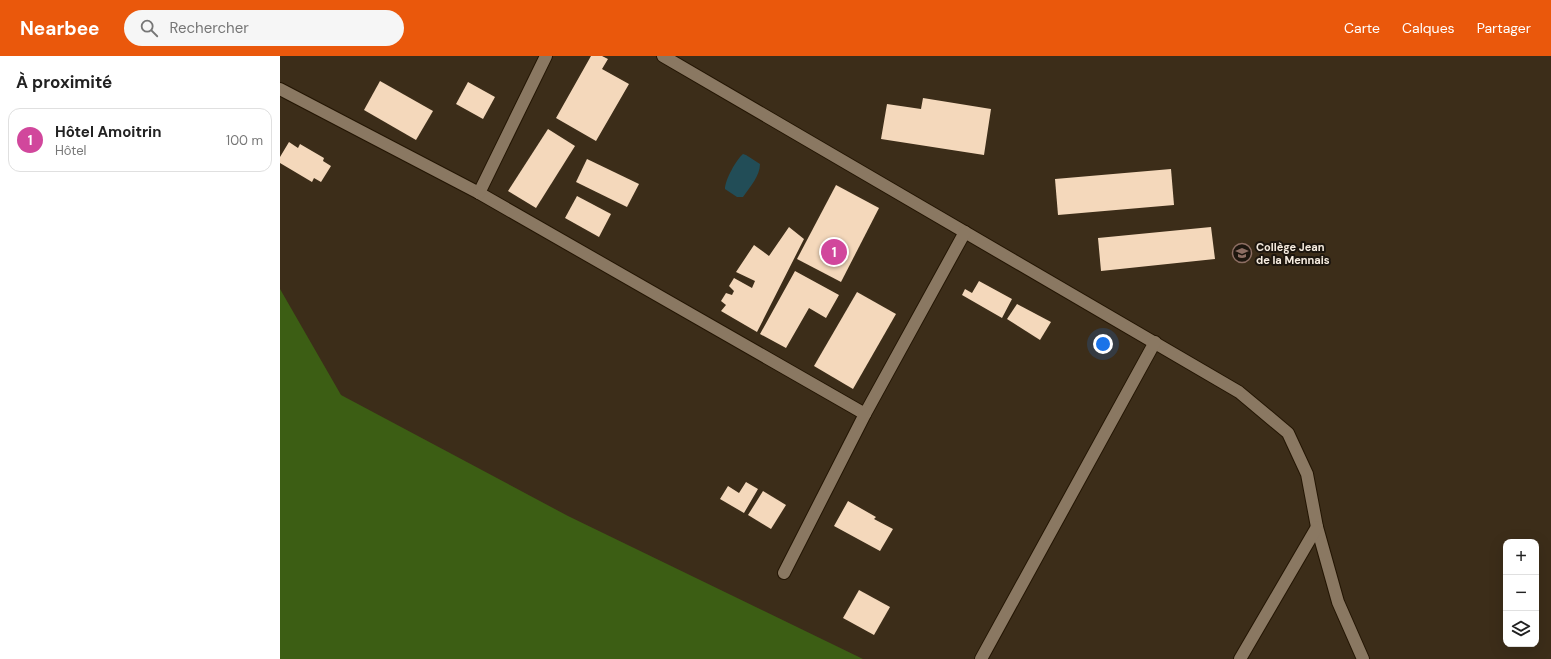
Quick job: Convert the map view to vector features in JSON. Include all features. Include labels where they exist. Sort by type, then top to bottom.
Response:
[{"type":"street","points":[[479,193],[546,56]]},
{"type":"street","points":[[663,56],[1240,392],[1288,433],[1307,474],[1317,526],[1338,602],[1363,659]]},
{"type":"street","points":[[280,89],[479,193],[865,414]]},
{"type":"street","points":[[784,573],[865,414],[965,232]]},
{"type":"street","points":[[981,659],[1155,342]]},
{"type":"street","points":[[1240,659],[1317,526]]},
{"type":"green space","points":[[280,289],[341,395],[568,516],[863,659],[280,659]]},
{"type":"water","points":[[743,154],[760,164],[760,168],[754,181],[743,197],[737,197],[725,189],[725,185],[731,170]]},
{"type":"building","points":[[591,56],[602,56],[608,59],[602,69],[629,84],[596,141],[556,118]]},
{"type":"building","points":[[380,81],[433,111],[416,140],[364,110]]},
{"type":"building","points":[[468,82],[495,97],[483,119],[456,104]]},
{"type":"building","points":[[923,98],[991,109],[984,155],[881,139],[887,104],[921,109]]},
{"type":"building","points":[[548,129],[575,146],[536,208],[508,191]]},
{"type":"building","points":[[289,142],[298,148],[300,144],[324,158],[323,161],[331,166],[321,182],[314,178],[312,182],[280,163],[280,157]]},
{"type":"building","points":[[587,159],[639,184],[627,207],[576,182]]},
{"type":"building","points":[[1171,169],[1174,205],[1058,215],[1055,179]]},
{"type":"building","points":[[836,185],[879,208],[841,282],[797,259]]},
{"type":"building","points":[[577,196],[611,214],[599,237],[565,218]]},
{"type":"building","points":[[789,227],[804,239],[757,332],[721,311],[726,305],[721,301],[726,293],[732,295],[734,291],[729,286],[734,278],[752,288],[755,281],[736,272],[754,245],[769,256]]},
{"type":"building","points":[[1211,227],[1215,259],[1101,271],[1098,238]]},
{"type":"building","points":[[795,271],[839,295],[826,318],[809,308],[786,348],[760,334]]},
{"type":"building","points":[[979,281],[1012,299],[1002,318],[962,295],[965,289],[972,293]]},
{"type":"building","points":[[857,292],[896,314],[853,389],[814,366]]},
{"type":"building","points":[[1017,304],[1051,322],[1040,340],[1007,319]]},
{"type":"building","points":[[746,482],[758,489],[744,513],[720,499],[728,486],[739,493]]},
{"type":"building","points":[[763,491],[786,505],[771,529],[748,515]]},
{"type":"building","points":[[848,501],[876,517],[874,519],[893,529],[880,551],[834,526]]},
{"type":"building","points":[[859,590],[890,607],[874,635],[843,618]]},
{"type":"place","name":"Hôtel Amoitrin","points":[[834,252]]},
{"type":"place","name":"Collège Jean de la Mennais","points":[[1242,253]]}]
